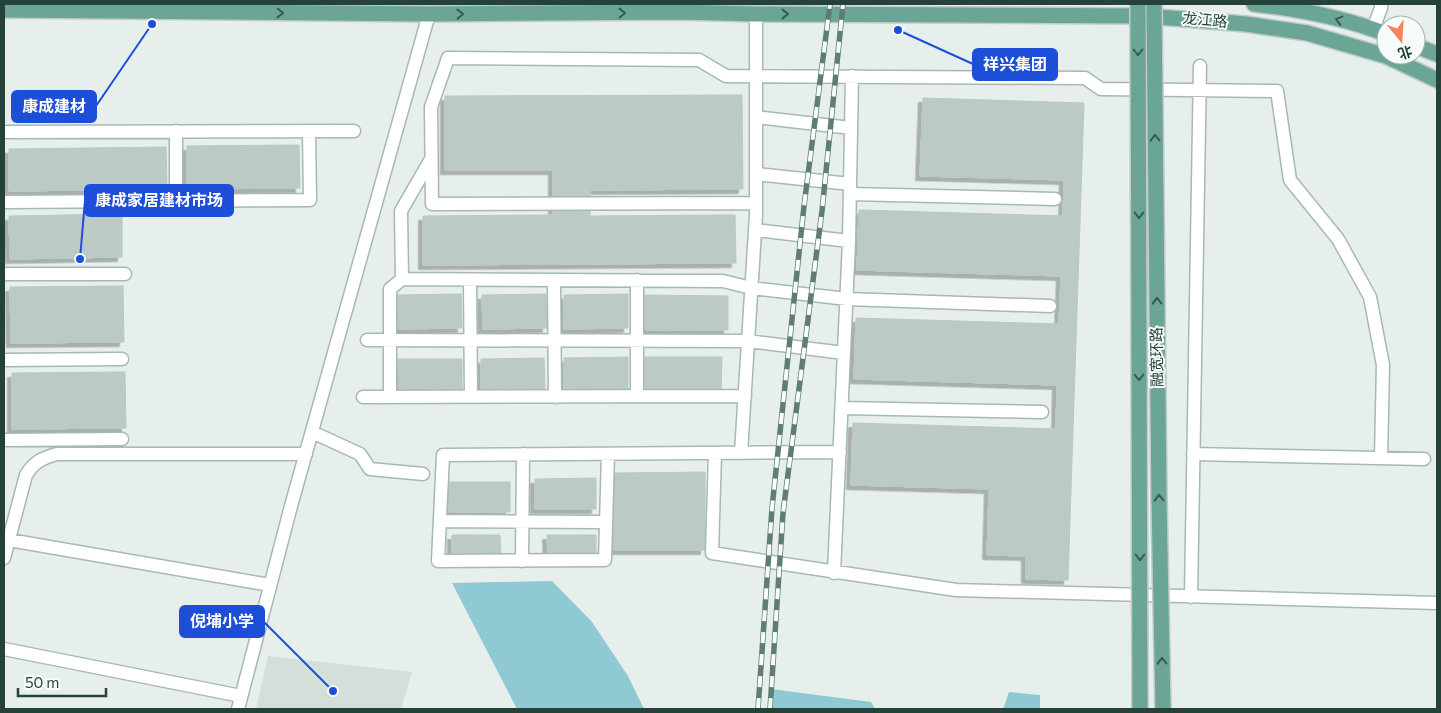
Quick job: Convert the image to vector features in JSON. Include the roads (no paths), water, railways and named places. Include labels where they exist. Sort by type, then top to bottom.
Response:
[{"type":"main road","name":"融宽环路","points":[[1138,4],[1140,709]]},
{"type":"main road","name":"融宽环路","points":[[1154,4],[1163,709]]},
{"type":"main road","points":[[1254,4],[1322,15],[1376,30]]},
{"type":"main road","name":"龙江路","points":[[4,10],[429,14],[682,12],[1122,15],[1246,24],[1307,33],[1386,56],[1437,80]]},
{"type":"street","points":[[238,709],[312,432],[429,14]]},
{"type":"street","points":[[741,453],[756,203],[756,14]]},
{"type":"street","points":[[756,203],[432,204],[431,107],[448,58],[699,60],[726,76],[1085,78],[1101,89],[1277,91],[1290,180],[1338,239],[1370,297],[1383,365],[1381,458]]},
{"type":"street","points":[[1191,597],[1200,66]]},
{"type":"street","points":[[834,572],[847,299],[852,76]]},
{"type":"street","points":[[756,117],[851,128]]},
{"type":"street","points":[[176,131],[176,201]]},
{"type":"street","points":[[4,202],[310,200],[309,131]]},
{"type":"street","points":[[4,132],[354,131]]},
{"type":"street","points":[[402,279],[401,212],[432,157]]},
{"type":"street","points":[[756,174],[850,189],[1054,199]]},
{"type":"street","points":[[755,230],[849,241]]},
{"type":"street","points":[[4,274],[125,274]]},
{"type":"street","points":[[390,397],[390,289],[402,279],[723,281],[751,288],[847,299],[1050,306]]},
{"type":"street","points":[[470,280],[471,397]]},
{"type":"street","points":[[554,280],[555,397]]},
{"type":"street","points":[[637,280],[637,396]]},
{"type":"street","points":[[367,340],[748,341],[844,354]]},
{"type":"street","points":[[4,360],[122,359]]},
{"type":"street","points":[[363,397],[745,396]]},
{"type":"street","points":[[843,408],[1042,412]]},
{"type":"street","points":[[312,432],[360,454],[370,469],[423,474]]},
{"type":"street","points":[[4,440],[122,439]]},
{"type":"street","points":[[608,454],[605,560],[438,561],[443,455],[840,452]]},
{"type":"street","points":[[715,453],[712,553],[956,590],[1437,602]]},
{"type":"street","points":[[4,558],[26,474],[32,465],[42,458],[66,454],[306,454]]},
{"type":"street","points":[[522,561],[523,454]]},
{"type":"street","points":[[1193,454],[1424,459]]},
{"type":"street","points":[[440,521],[606,522]]},
{"type":"street","points":[[9,540],[270,585]]},
{"type":"street","points":[[4,649],[241,696]]},
{"type":"water","points":[[552,581],[592,622],[628,676],[644,709],[517,709],[452,583]]},
{"type":"water","points":[[771,689],[871,702],[875,709],[769,709]]},
{"type":"water","points":[[1009,692],[1040,695],[1040,709],[1003,709]]},
{"type":"railway","points":[[758,709],[772,508],[804,206],[830,4]]},
{"type":"railway","points":[[770,709],[783,513],[822,211],[843,4]]},
{"type":"place","name":"康成建材","points":[[152,24]]},
{"type":"place","name":"祥兴集团","points":[[898,30]]},
{"type":"place","name":"康成家居建材市场","points":[[80,259]]},
{"type":"place","name":"倪埔小学","points":[[333,691]]}]
